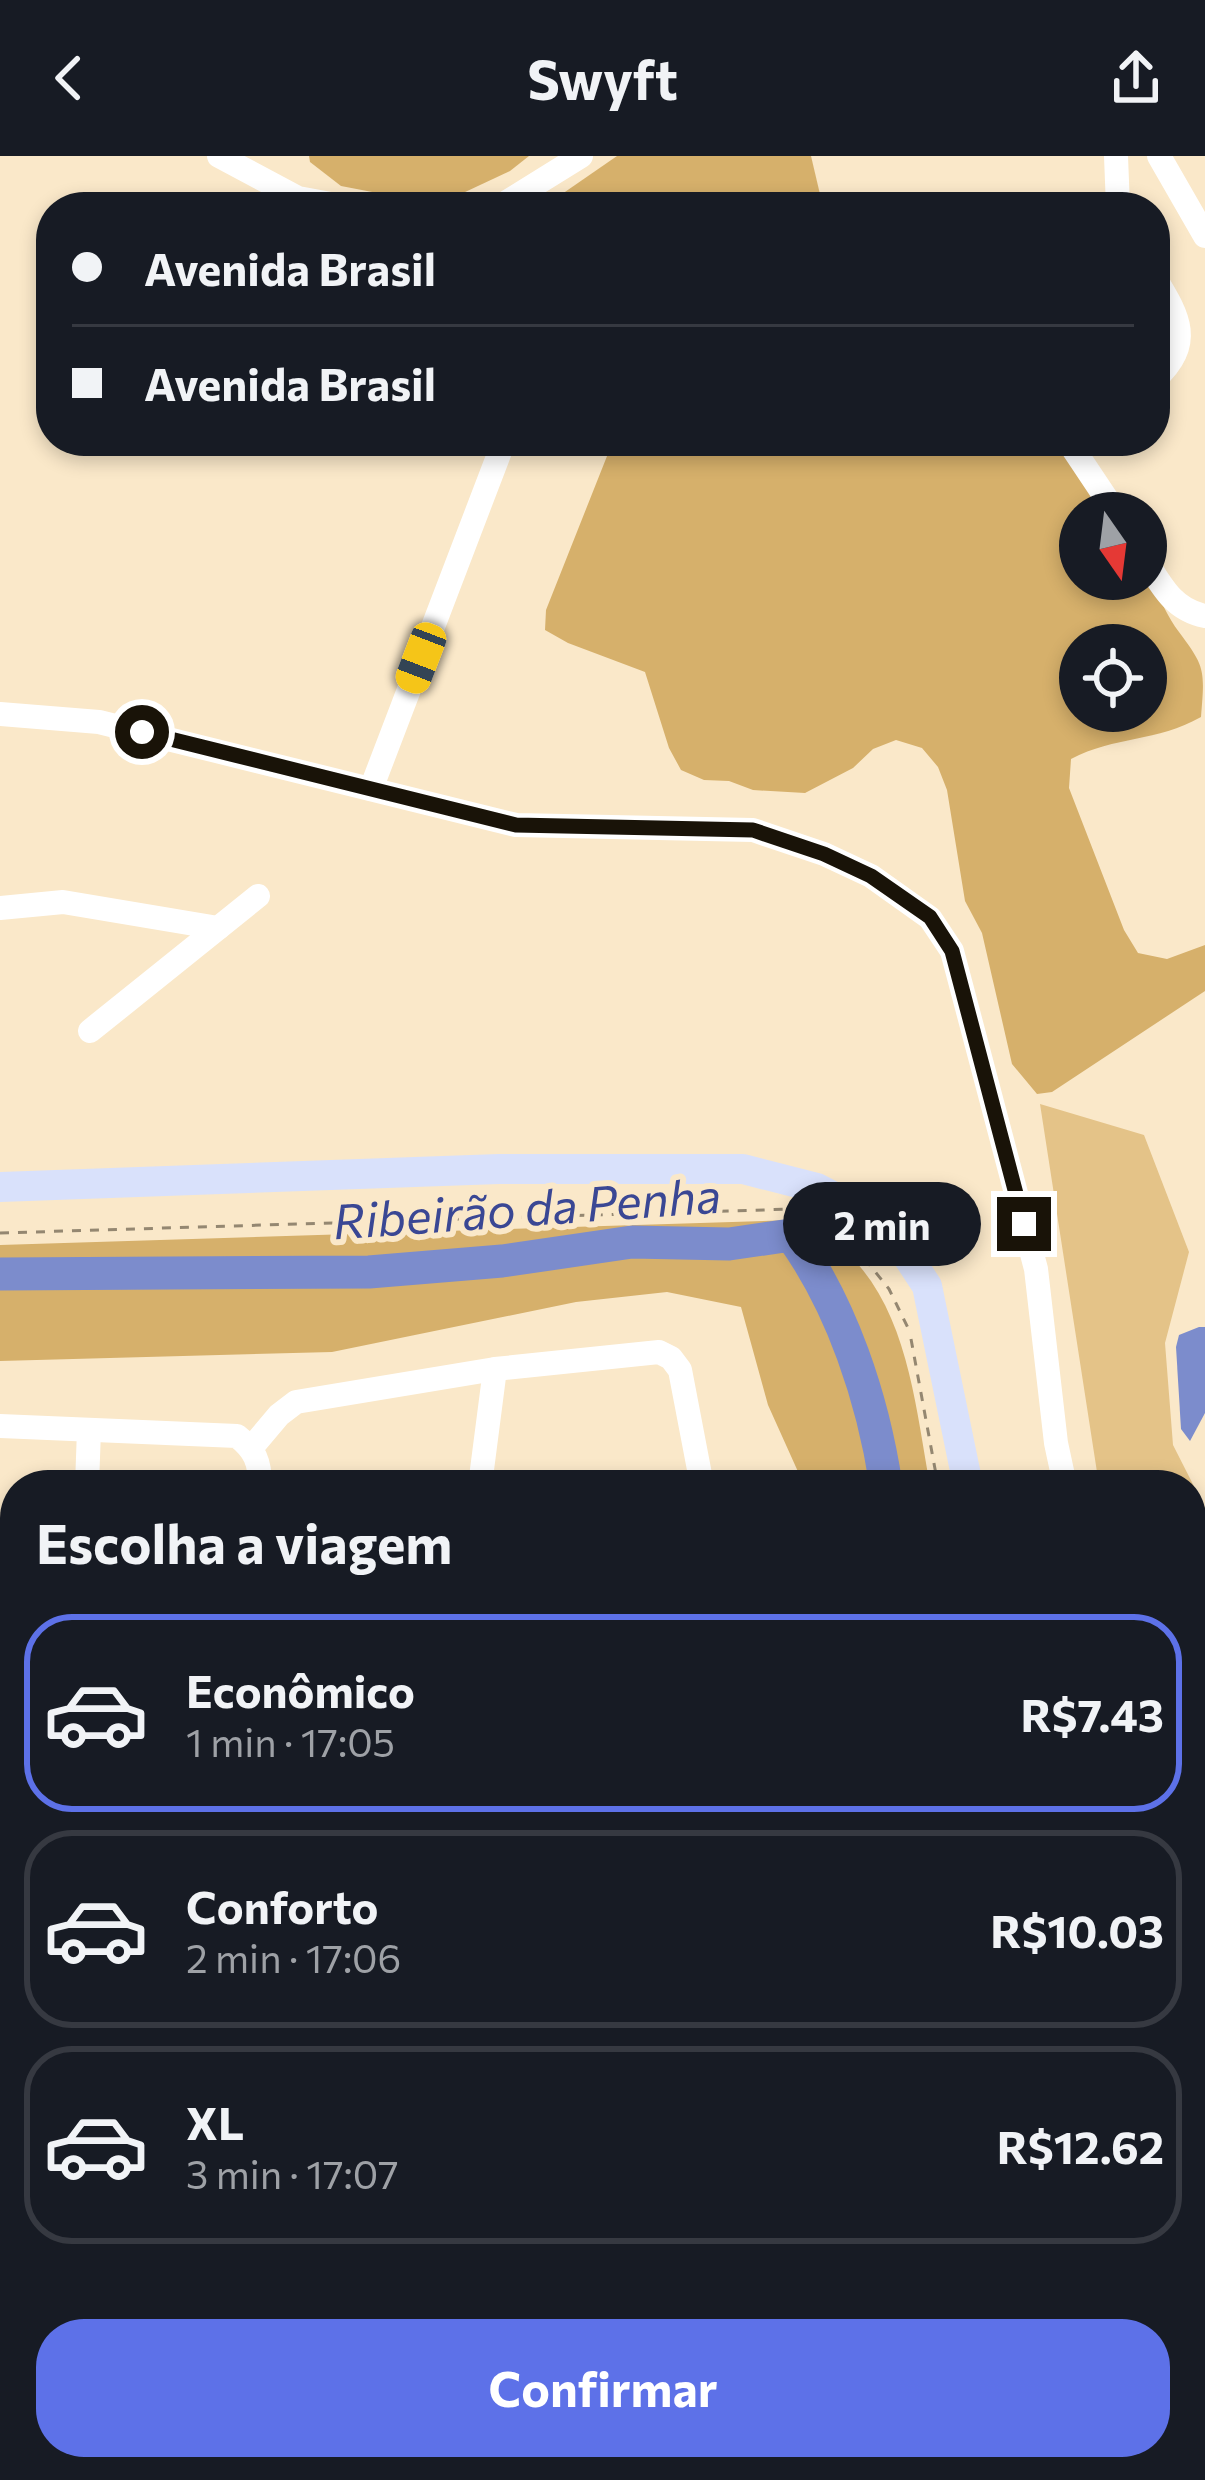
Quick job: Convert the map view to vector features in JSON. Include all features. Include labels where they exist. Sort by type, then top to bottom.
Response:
[{"type":"main road","points":[[0,1187],[499,1169],[743,1169],[817,1188],[861,1210],[904,1251],[927,1286],[965,1470]]},
{"type":"street","points":[[219,156],[287,192]]},
{"type":"street","points":[[523,192],[581,156]]},
{"type":"street","points":[[1116,156],[1117,192]]},
{"type":"street","points":[[1159,156],[1205,236]]},
{"type":"street","points":[[1170,301],[1180,329],[1170,365]]},
{"type":"street","points":[[371,789],[498,456]]},
{"type":"street","points":[[1084,456],[1104,492]]},
{"type":"street","points":[[1167,594],[1191,613],[1205,616]]},
{"type":"street","points":[[0,714],[99,722],[516,825],[753,830],[871,876],[930,917],[952,951],[1036,1269],[1062,1470]]},
{"type":"street","points":[[90,1031],[258,896]]},
{"type":"street","points":[[0,908],[63,902],[218,928]]},
{"type":"street","points":[[257,1467],[279,1415],[296,1402],[495,1369],[658,1352],[680,1370],[699,1470]]},
{"type":"street","points":[[482,1470],[495,1369]]},
{"type":"street","points":[[0,1426],[237,1436],[257,1467]]},
{"type":"street","points":[[88,1470],[89,1430]]},
{"type":"path","points":[[0,1233],[794,1209],[849,1239],[889,1289],[910,1331],[935,1470]]},
{"type":"shaded area","points":[[309,156],[529,156],[510,171],[465,192],[372,192],[341,186],[310,162]]},
{"type":"shaded area","points":[[617,156],[811,156],[819,192],[565,192]]},
{"type":"shaded area","points":[[607,456],[1092,456],[1111,492],[1059,492],[1059,600],[1160,600],[1201,670],[1201,717],[1167,731],[1167,624],[1059,624],[1059,732],[1164,732],[1071,759],[1069,788],[1124,930],[1138,953],[1167,959],[1205,945],[1205,991],[1052,1092],[1037,1094],[1012,1064],[982,933],[965,901],[947,790],[938,767],[922,748],[896,740],[873,749],[853,768],[805,793],[753,790],[729,781],[704,780],[681,770],[669,748],[645,672],[545,630],[546,610]]},
{"type":"shaded area","points":[[1040,1104],[1144,1135],[1189,1252],[1165,1343],[1173,1445],[1186,1470],[1097,1470]]},
{"type":"shaded area","points":[[794,1220],[843,1249],[882,1299],[905,1359],[927,1470],[797,1470],[768,1405],[741,1307],[667,1292],[576,1302],[332,1352],[0,1361],[0,1245]]},
{"type":"water","points":[[1205,1327],[1205,1413],[1190,1441],[1181,1429],[1176,1347],[1179,1335]]},
{"type":"waterway","name":"Ribeirão da Penha","points":[[0,1274],[369,1272],[502,1261],[632,1242],[729,1244],[791,1235],[826,1292],[853,1354],[883,1470]]},
{"type":"route","points":[[142,732],[516,825],[753,830],[871,876],[930,917],[952,951],[1024,1224]]}]
